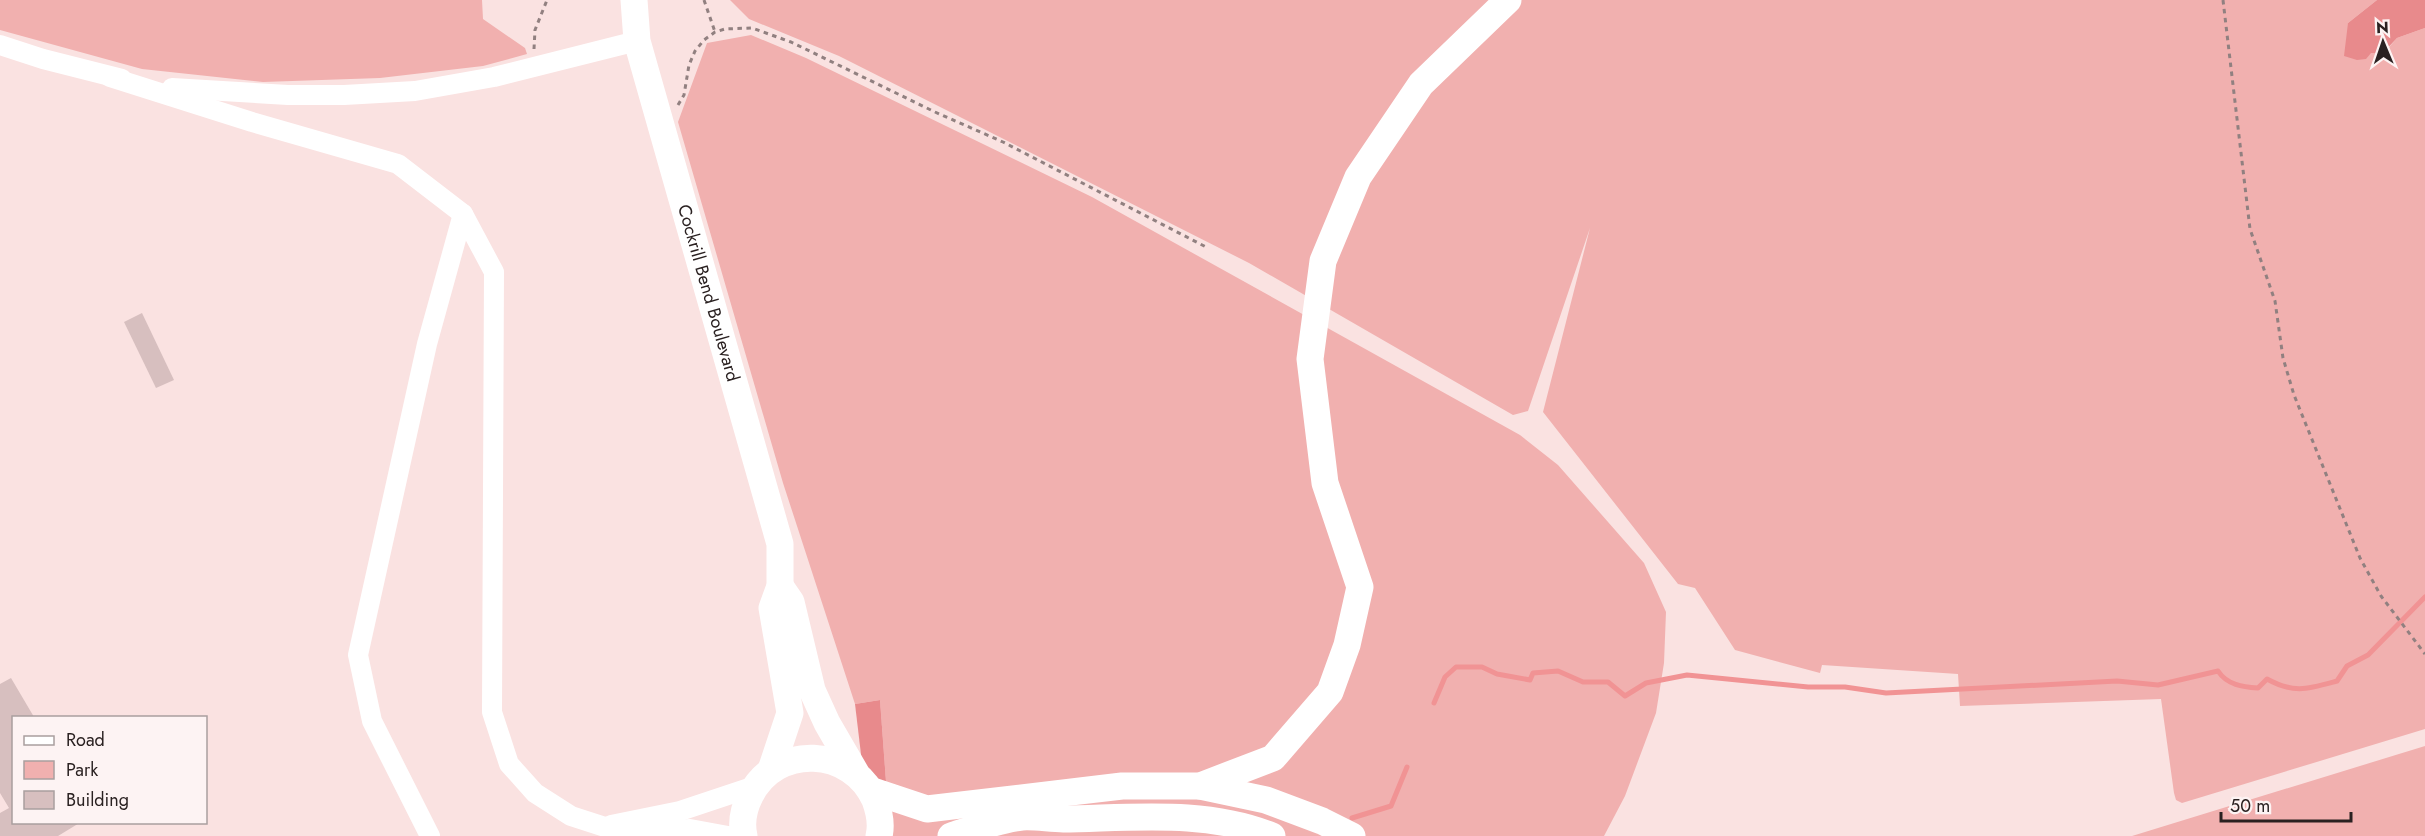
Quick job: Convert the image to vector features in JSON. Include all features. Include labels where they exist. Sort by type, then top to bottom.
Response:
[{"type":"street","name":"Cockrill Bend Boulevard","points":[[634,0],[637,41],[780,544],[780,586],[772,608],[790,713],[763,778],[745,807],[744,836]]},
{"type":"street","points":[[1200,786],[1273,758],[1330,692],[1347,645],[1360,587],[1325,483],[1310,359],[1323,261],[1358,177],[1421,84],[1508,0]]},
{"type":"street","points":[[110,76],[181,89],[288,95],[415,91],[494,77],[637,41]]},
{"type":"street","points":[[0,45],[110,76],[252,123],[398,164],[463,214],[494,272],[492,712],[509,764],[535,793],[571,816],[606,827],[637,833],[690,829],[728,836]]},
{"type":"street","points":[[430,836],[372,721],[358,655],[427,344],[463,214]]},
{"type":"street","name":"Cockrill Bend Boulevard","points":[[780,586],[791,602],[812,690],[827,723],[879,810],[879,836]]},
{"type":"street","points":[[606,827],[680,811],[763,778],[793,759],[816,757],[837,762],[863,781],[927,809],[1021,808],[1063,819],[1136,815],[1202,819],[1264,832],[1266,800],[1273,758]]},
{"type":"street","points":[[951,836],[1021,808],[1122,786],[1200,786],[1266,800],[1322,821],[1352,836]]},
{"type":"path","points":[[537,67],[533,41],[547,0]]},
{"type":"path","points":[[704,0],[715,33]]},
{"type":"path","points":[[2223,0],[2250,229],[2275,301],[2283,358],[2294,395],[2360,558],[2381,596],[2425,654]]},
{"type":"path","points":[[658,113],[679,104],[684,95],[689,65],[695,51],[704,40],[715,33],[738,27],[752,28],[791,42],[935,112],[1004,142],[1208,248]]},
{"type":"green space","points":[[0,0],[482,0],[483,19],[525,48],[527,54],[483,66],[380,78],[263,82],[142,69],[0,30]]},
{"type":"green space","points":[[730,0],[2377,0],[2348,23],[2371,53],[2384,53],[2397,38],[2425,28],[2425,729],[2182,803],[2176,800],[2174,793],[2161,699],[1960,706],[1958,674],[1822,665],[1820,673],[1735,650],[1695,588],[1678,584],[1543,412],[1590,228],[1528,411],[1513,415],[1249,263],[839,56],[749,19]]},
{"type":"green space","points":[[751,35],[806,58],[1092,197],[1520,435],[1558,465],[1644,563],[1666,612],[1664,663],[1656,713],[1625,796],[1604,836],[890,836],[880,700],[855,704],[783,483],[678,122],[707,43]]},
{"type":"green space","points":[[2425,746],[2425,836],[2132,836]]},
{"type":"shaded area","points":[[2377,0],[2425,0],[2425,28],[2397,38],[2383,53],[2371,53],[2366,59],[2357,60],[2344,56],[2348,23]]},
{"type":"shaded area","points":[[880,700],[890,836],[865,788],[855,704]]},
{"type":"building","points":[[142,313],[174,380],[156,388],[124,322]]},
{"type":"building","points":[[11,678],[33,716],[12,716],[12,824],[78,824],[58,836],[0,836],[0,813],[9,808],[0,793],[0,684]]},
{"type":"waterway","points":[[1434,703],[1445,677],[1456,667],[1482,667],[1497,674],[1530,680],[1533,673],[1558,671],[1583,682],[1608,682],[1625,696],[1646,683],[1687,675],[1808,687],[1845,687],[1886,693],[2117,681],[2158,685],[2218,671],[2226,679],[2241,686],[2258,688],[2267,679],[2285,687],[2301,689],[2337,681],[2347,666],[2368,655],[2425,597]]},
{"type":"waterway","points":[[1352,818],[1391,806],[1407,767]]}]
